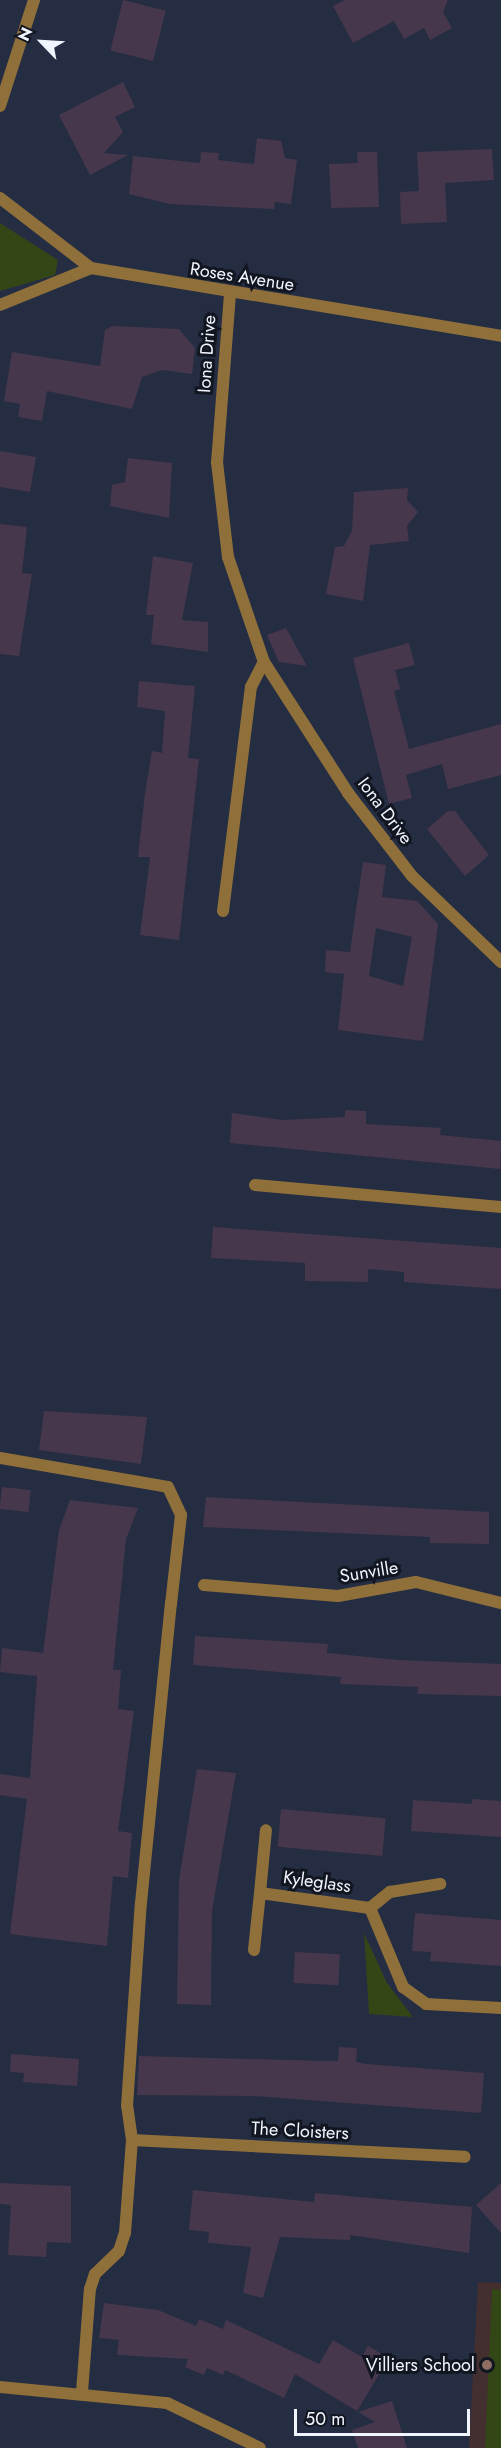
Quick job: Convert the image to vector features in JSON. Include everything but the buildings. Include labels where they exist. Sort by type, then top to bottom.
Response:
[{"type":"street","points":[[0,106],[34,0]]},
{"type":"street","name":"Roses Avenue","points":[[0,198],[91,268],[230,294],[501,336]]},
{"type":"street","points":[[0,305],[91,268]]},
{"type":"street","name":"Iona Drive","points":[[230,294],[217,462],[228,557],[264,662],[348,793],[412,876],[501,962]]},
{"type":"street","points":[[223,911],[251,687],[264,662]]},
{"type":"street","points":[[255,1185],[501,1207]]},
{"type":"street","points":[[0,1458],[168,1487],[181,1515],[139,1939],[127,2106],[132,2140],[125,2233],[119,2251],[95,2274],[90,2289],[82,2392]]},
{"type":"street","name":"Sunville","points":[[204,1585],[338,1596],[416,1582],[501,1604]]},
{"type":"street","name":"Kyleglass","points":[[254,1950],[266,1830]]},
{"type":"street","name":"Kyleglass","points":[[260,1893],[369,1908],[390,1892],[440,1884]]},
{"type":"street","name":"Kyleglass","points":[[369,1908],[403,1987],[426,2004],[501,2008]]},
{"type":"street","name":"The Cloisters","points":[[132,2140],[465,2157]]},
{"type":"street","points":[[0,2387],[82,2392],[167,2403],[260,2448]]},
{"type":"shaded area","name":"Villiers School","points":[[478,2282],[501,2283],[501,2448],[469,2448]]},
{"type":"green space","points":[[0,223],[58,260],[55,275],[0,291]]},
{"type":"green space","points":[[364,1933],[387,1983],[413,2017],[369,2014]]},
{"type":"green space","points":[[492,2289],[501,2290],[501,2448],[485,2448]]},
{"type":"place","name":"Villiers School","points":[[487,2365]]}]
